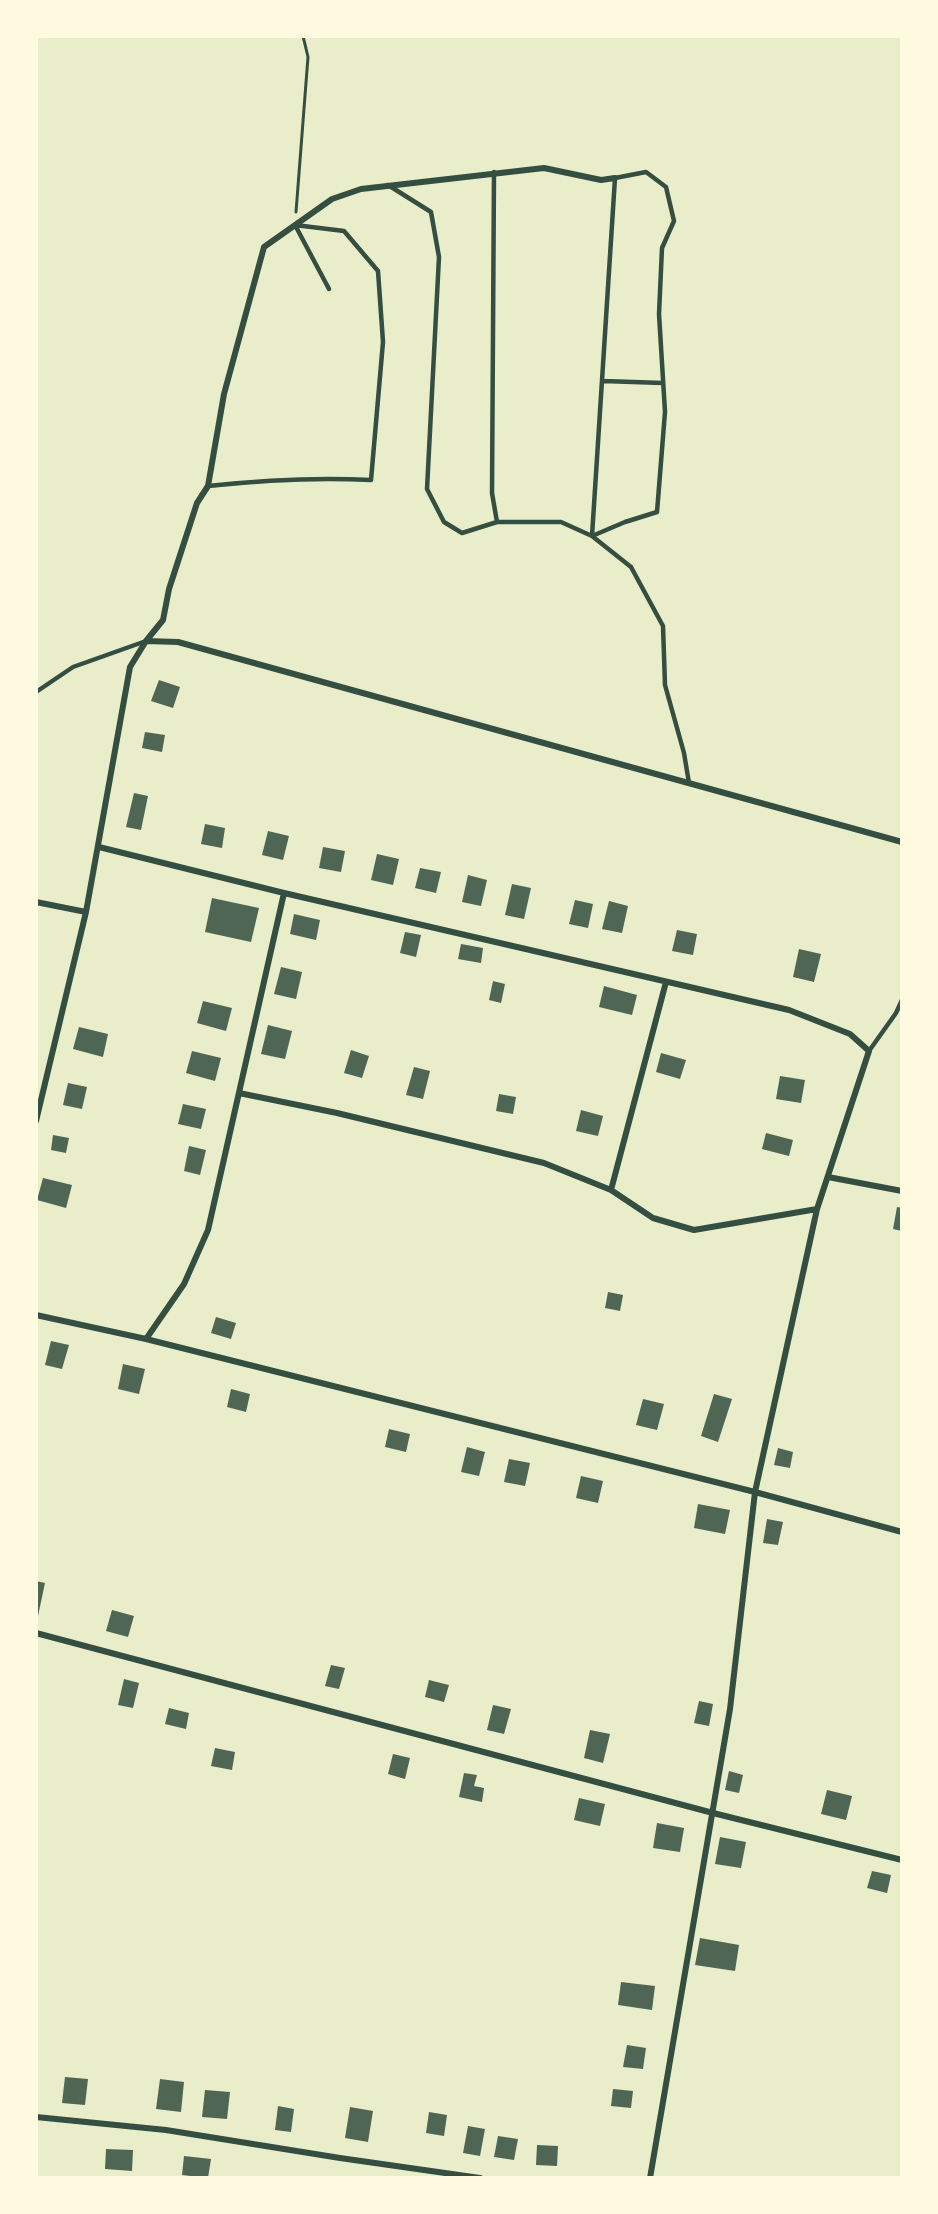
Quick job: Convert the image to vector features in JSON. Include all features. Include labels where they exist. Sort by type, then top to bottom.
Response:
[{"type":"street","points":[[36,1121],[86,912],[130,667],[146,641],[163,620],[169,589],[197,503],[208,486],[224,394],[264,248],[332,199],[361,189],[544,168],[601,180],[615,178]]},
{"type":"street","points":[[146,641],[178,642],[902,842]]},
{"type":"street","points":[[99,847],[284,893],[789,1010],[850,1034],[868,1052],[817,1209],[755,1492],[730,1709],[650,2178]]},
{"type":"street","points":[[146,1340],[184,1284],[208,1230],[284,893]]},
{"type":"street","points":[[36,903],[86,912]]},
{"type":"street","points":[[611,1190],[666,982]]},
{"type":"street","points":[[239,1093],[337,1113],[544,1163],[611,1190],[653,1218],[694,1230],[817,1209]]},
{"type":"street","points":[[828,1177],[902,1191]]},
{"type":"street","points":[[36,1315],[146,1340],[755,1492],[902,1532]]},
{"type":"street","points":[[36,1633],[713,1813],[902,1860]]},
{"type":"street","points":[[36,2117],[166,2130],[480,2178]]},
{"type":"lane","points":[[494,172],[492,493],[497,522]]},
{"type":"lane","points":[[646,172],[666,187],[674,221],[662,249],[659,314],[665,412],[657,512],[592,536],[615,178],[646,172]]},
{"type":"lane","points":[[388,185],[431,212],[439,257],[427,489],[444,522],[462,533],[497,522],[561,522],[592,536],[631,567],[663,626],[665,685],[684,753],[689,783]]},
{"type":"lane","points":[[295,225],[329,289]]},
{"type":"lane","points":[[208,486],[260,480],[325,477],[372,480],[383,342],[378,271],[344,231],[295,225]]},
{"type":"lane","points":[[603,381],[663,383]]},
{"type":"lane","points":[[36,692],[73,667],[146,641]]},
{"type":"lane","points":[[868,1052],[896,1013],[902,1000]]},
{"type":"path","points":[[295,225],[308,57],[303,36]]},
{"type":"building","points":[[159,680],[180,687],[173,708],[151,701]]},
{"type":"building","points":[[145,732],[165,735],[162,752],[142,748]]},
{"type":"building","points":[[134,793],[148,796],[141,830],[126,827]]},
{"type":"building","points":[[205,824],[225,828],[222,848],[201,844]]},
{"type":"building","points":[[268,831],[289,836],[283,860],[262,855]]},
{"type":"building","points":[[323,847],[345,851],[341,872],[319,868]]},
{"type":"building","points":[[377,854],[399,859],[393,885],[371,880]]},
{"type":"building","points":[[420,868],[441,872],[436,893],[415,888]]},
{"type":"building","points":[[468,875],[487,880],[481,906],[462,902]]},
{"type":"building","points":[[512,884],[531,888],[524,919],[505,915]]},
{"type":"building","points":[[212,898],[259,908],[251,942],[205,932]]},
{"type":"building","points":[[575,900],[593,904],[588,928],[569,924]]},
{"type":"building","points":[[609,901],[628,906],[622,933],[602,929]]},
{"type":"building","points":[[294,914],[320,920],[316,940],[290,934]]},
{"type":"building","points":[[677,930],[697,934],[693,955],[672,951]]},
{"type":"building","points":[[405,932],[421,935],[416,957],[400,953]]},
{"type":"building","points":[[461,944],[483,948],[481,963],[458,959]]},
{"type":"building","points":[[799,949],[821,954],[814,982],[793,977]]},
{"type":"building","points":[[281,967],[302,972],[296,999],[274,994]]},
{"type":"building","points":[[493,981],[505,984],[501,1003],[489,1000]]},
{"type":"building","points":[[604,986],[637,995],[632,1015],[599,1007]]},
{"type":"building","points":[[203,1001],[232,1008],[226,1031],[197,1023]]},
{"type":"building","points":[[268,1025],[292,1031],[285,1059],[261,1054]]},
{"type":"building","points":[[79,1027],[108,1034],[103,1057],[73,1049]]},
{"type":"building","points":[[351,1050],[369,1056],[362,1078],[344,1073]]},
{"type":"building","points":[[192,1051],[221,1058],[215,1081],[186,1073]]},
{"type":"building","points":[[661,1053],[686,1060],[680,1079],[656,1072]]},
{"type":"building","points":[[414,1067],[430,1071],[423,1099],[406,1095]]},
{"type":"building","points":[[780,1076],[805,1080],[801,1103],[776,1099]]},
{"type":"building","points":[[68,1083],[87,1087],[82,1109],[63,1105]]},
{"type":"building","points":[[499,1094],[516,1097],[513,1114],[496,1111]]},
{"type":"building","points":[[183,1104],[206,1109],[201,1129],[178,1124]]},
{"type":"building","points":[[581,1110],[603,1116],[598,1136],[576,1131]]},
{"type":"building","points":[[766,1133],[793,1140],[789,1156],[762,1149]]},
{"type":"building","points":[[53,1135],[69,1138],[66,1153],[51,1150]]},
{"type":"building","points":[[189,1146],[206,1150],[200,1175],[184,1171]]},
{"type":"building","points":[[43,1178],[72,1185],[66,1208],[37,1200]]},
{"type":"building","points":[[897,1207],[902,1208],[902,1231],[893,1229]]},
{"type":"building","points":[[608,1292],[623,1295],[620,1311],[605,1308]]},
{"type":"building","points":[[216,1317],[236,1323],[231,1339],[211,1333]]},
{"type":"building","points":[[51,1341],[69,1345],[62,1369],[45,1365]]},
{"type":"building","points":[[123,1364],[145,1369],[139,1394],[118,1389]]},
{"type":"building","points":[[231,1389],[250,1394],[246,1412],[227,1407]]},
{"type":"building","points":[[714,1394],[732,1399],[718,1442],[701,1436]]},
{"type":"building","points":[[643,1399],[664,1404],[657,1430],[636,1425]]},
{"type":"building","points":[[389,1429],[410,1434],[406,1452],[385,1447]]},
{"type":"building","points":[[467,1447],[485,1452],[479,1476],[461,1472]]},
{"type":"building","points":[[778,1448],[793,1452],[790,1468],[774,1465]]},
{"type":"building","points":[[509,1459],[530,1463],[525,1486],[504,1482]]},
{"type":"building","points":[[581,1476],[603,1481],[598,1503],[576,1498]]},
{"type":"building","points":[[698,1504],[730,1510],[725,1534],[694,1528]]},
{"type":"building","points":[[767,1519],[783,1522],[778,1545],[763,1543]]},
{"type":"building","points":[[36,1581],[45,1583],[38,1616],[36,1616]]},
{"type":"building","points":[[112,1610],[134,1616],[128,1637],[106,1631]]},
{"type":"building","points":[[331,1665],[345,1668],[339,1689],[325,1686]]},
{"type":"building","points":[[124,1679],[139,1683],[133,1708],[118,1705]]},
{"type":"building","points":[[429,1680],[449,1685],[444,1702],[425,1697]]},
{"type":"building","points":[[699,1701],[713,1704],[709,1726],[694,1723]]},
{"type":"building","points":[[493,1705],[511,1709],[504,1734],[487,1730]]},
{"type":"building","points":[[169,1708],[189,1713],[186,1729],[165,1724]]},
{"type":"building","points":[[590,1730],[610,1734],[603,1763],[584,1758]]},
{"type":"building","points":[[215,1748],[235,1752],[232,1770],[211,1766]]},
{"type":"building","points":[[393,1754],[410,1758],[405,1779],[388,1774]]},
{"type":"building","points":[[729,1771],[743,1775],[739,1793],[725,1790]]},
{"type":"building","points":[[464,1773],[477,1775],[474,1786],[484,1788],[482,1802],[459,1797]]},
{"type":"building","points":[[827,1790],[852,1796],[846,1820],[821,1814]]},
{"type":"building","points":[[579,1798],[605,1804],[600,1826],[574,1820]]},
{"type":"building","points":[[657,1823],[684,1828],[680,1852],[653,1848]]},
{"type":"building","points":[[720,1837],[746,1842],[741,1868],[715,1864]]},
{"type":"building","points":[[872,1871],[891,1875],[887,1893],[867,1888]]},
{"type":"building","points":[[700,1938],[739,1945],[735,1971],[695,1965]]},
{"type":"building","points":[[621,1982],[655,1986],[652,2010],[618,2005]]},
{"type":"building","points":[[627,2045],[646,2048],[643,2069],[623,2067]]},
{"type":"building","points":[[65,2077],[88,2079],[85,2105],[62,2103]]},
{"type":"building","points":[[160,2079],[184,2082],[181,2112],[156,2109]]},
{"type":"building","points":[[613,2089],[633,2091],[631,2108],[611,2106]]},
{"type":"building","points":[[205,2090],[230,2092],[227,2119],[202,2117]]},
{"type":"building","points":[[278,2106],[294,2109],[291,2132],[275,2130]]},
{"type":"building","points":[[350,2107],[373,2111],[368,2142],[345,2138]]},
{"type":"building","points":[[429,2112],[447,2115],[444,2136],[426,2133]]},
{"type":"building","points":[[468,2126],[485,2129],[480,2156],[463,2153]]},
{"type":"building","points":[[498,2136],[518,2139],[514,2160],[494,2157]]},
{"type":"building","points":[[537,2145],[558,2146],[557,2166],[536,2165]]},
{"type":"building","points":[[106,2149],[133,2150],[132,2171],[105,2169]]},
{"type":"building","points":[[184,2156],[211,2159],[208,2178],[182,2175]]}]
